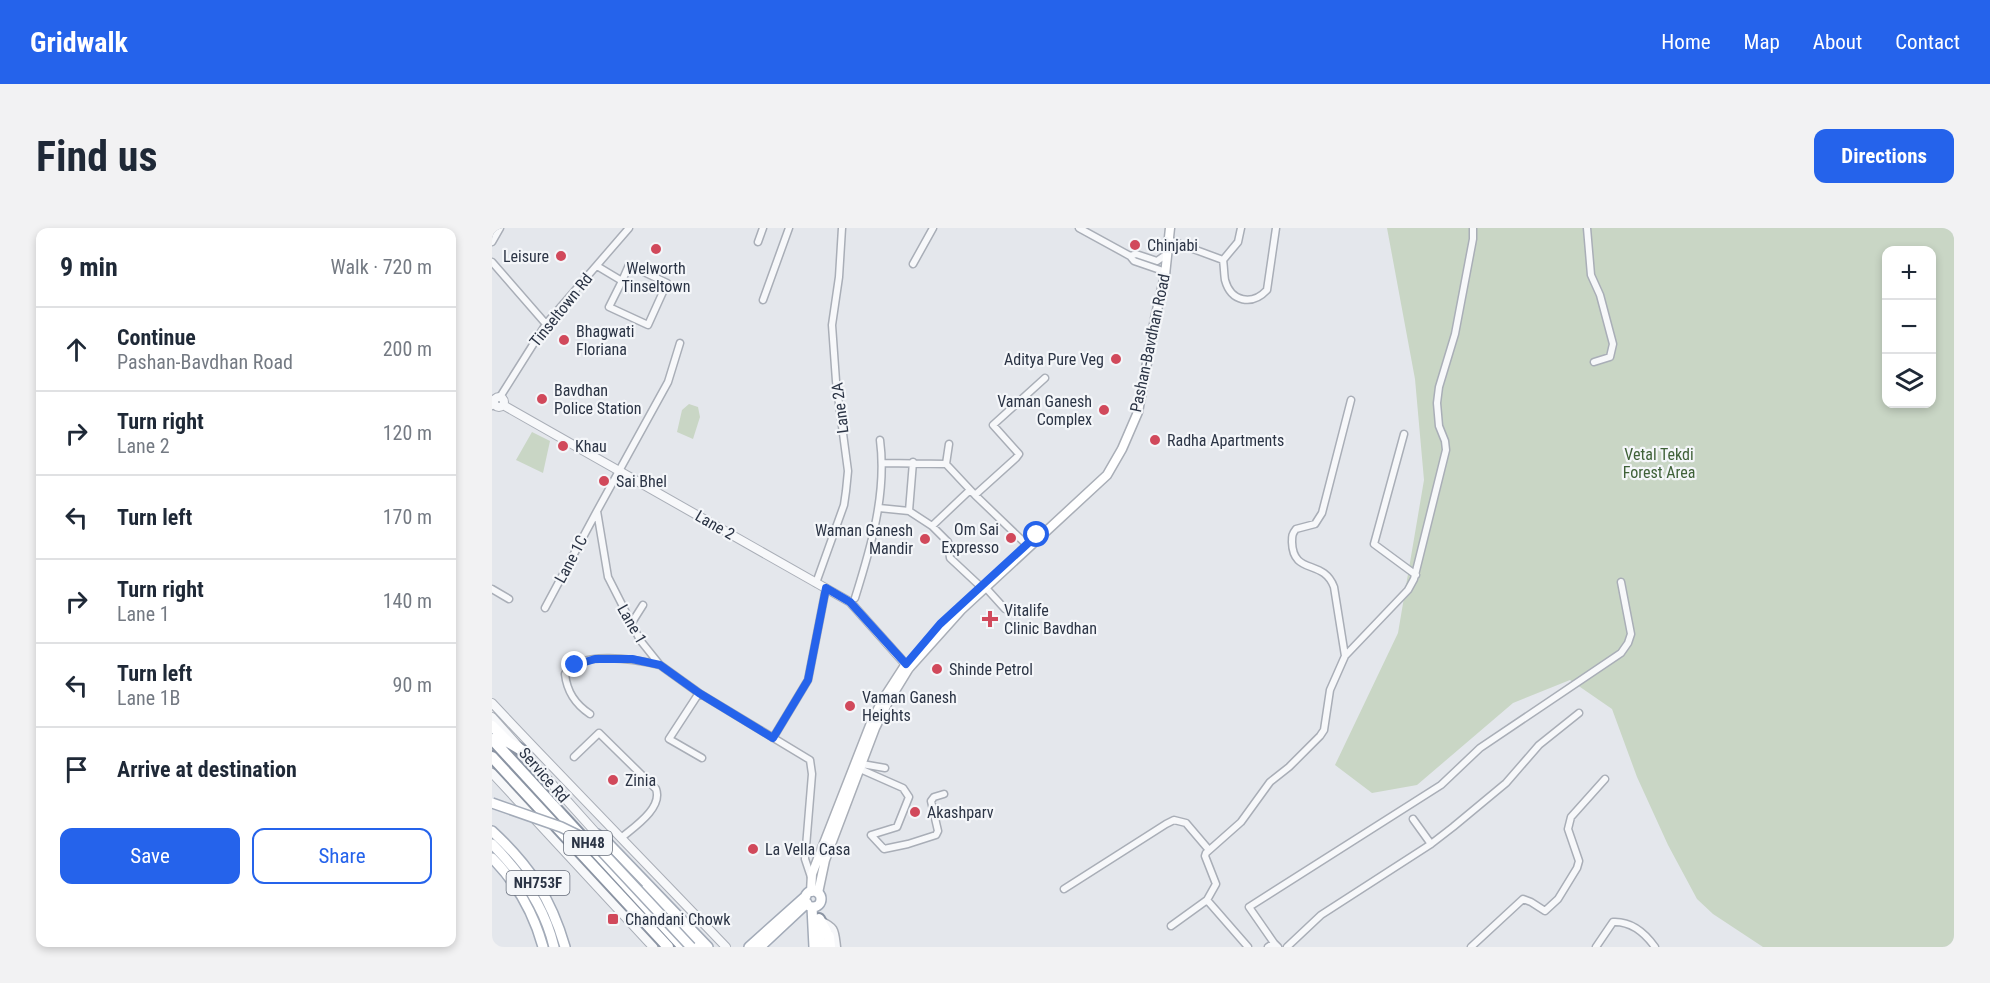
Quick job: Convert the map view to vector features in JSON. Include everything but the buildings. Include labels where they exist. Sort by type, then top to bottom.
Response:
[{"type":"highway","points":[[492,726],[508,742],[523,751]]},
{"type":"highway","name":"NH48","points":[[492,740],[683,947]]},
{"type":"highway","name":"NH48","points":[[492,758],[668,947]]},
{"type":"highway","points":[[819,919],[829,937],[830,947]]},
{"type":"main road","name":"Pashan-Bavdhan Road","points":[[814,947],[811,877],[871,723],[890,686],[940,624],[1107,475],[1122,449],[1138,412],[1166,272],[1170,228]]},
{"type":"main road","name":"Pashan-Bavdhan Road","points":[[983,587],[1026,544],[1037,535],[1044,533]]},
{"type":"main road","name":"Pashan-Bavdhan Road","points":[[821,947],[819,919],[812,899],[875,728],[907,666]]},
{"type":"main road","points":[[492,803],[561,827],[594,843],[690,947]]},
{"type":"main road","name":"NH753F","points":[[492,831],[518,856],[544,892],[565,947]]},
{"type":"main road","points":[[597,834],[603,845],[698,947]]},
{"type":"main road","points":[[597,834],[708,947]]},
{"type":"main road","points":[[492,844],[519,875],[534,898],[554,947]]},
{"type":"main road","name":"NH753F","points":[[492,858],[525,901],[543,947]]},
{"type":"main road","points":[[749,947],[812,899]]},
{"type":"main road","points":[[760,947],[812,899]]},
{"type":"street","points":[[492,242],[500,228]]},
{"type":"street","name":"Tinseltown Rd","points":[[497,402],[546,324],[629,228]]},
{"type":"street","points":[[758,242],[763,228]]},
{"type":"street","points":[[763,300],[789,228]]},
{"type":"street","name":"Lane 2A","points":[[816,583],[844,505],[848,471],[836,381],[832,325],[839,277],[842,228]]},
{"type":"street","points":[[913,264],[933,228]]},
{"type":"street","points":[[1079,228],[1130,256],[1134,261],[1166,272]]},
{"type":"street","points":[[1241,228],[1238,242],[1223,260],[1225,281],[1230,291],[1246,301],[1256,299],[1267,290],[1276,228]]},
{"type":"street","points":[[1171,926],[1207,900],[1216,884],[1205,856],[1241,822],[1270,782],[1289,767],[1320,736],[1324,730],[1330,690],[1345,656],[1408,590],[1416,575],[1446,450],[1439,426],[1437,404],[1439,387],[1455,334],[1473,228]]},
{"type":"street","points":[[1587,228],[1591,275],[1600,295],[1613,344],[1610,357],[1594,362]]},
{"type":"street","points":[[1169,240],[1223,260]]},
{"type":"street","points":[[1130,256],[1136,254],[1157,261],[1167,254]]},
{"type":"street","points":[[492,262],[546,324]]},
{"type":"street","points":[[629,265],[667,283],[648,325],[609,307],[622,281],[629,265]]},
{"type":"street","points":[[597,266],[622,281]]},
{"type":"street","points":[[597,511],[668,382],[680,343]]},
{"type":"street","points":[[932,525],[1016,458],[1019,454],[993,425],[1045,378]]},
{"type":"street","points":[[492,388],[497,402]]},
{"type":"street","points":[[1345,656],[1331,579],[1320,570],[1299,563],[1293,552],[1292,535],[1296,529],[1315,524],[1322,513],[1351,400]]},
{"type":"street","name":"Lane 2","points":[[497,402],[850,602],[907,666]]},
{"type":"street","points":[[1404,434],[1374,544],[1416,575]]},
{"type":"street","points":[[855,598],[879,508],[883,463],[880,440]]},
{"type":"street","points":[[946,464],[949,444]]},
{"type":"street","points":[[909,511],[913,462]]},
{"type":"street","points":[[883,463],[946,464],[972,493],[1026,544]]},
{"type":"street","points":[[879,508],[909,511],[932,525],[948,542],[950,558],[1005,609]]},
{"type":"street","name":"Lane 1C","points":[[545,608],[597,511]]},
{"type":"street","name":"Lane 1","points":[[597,511],[608,576],[640,640],[660,665],[699,693],[810,760],[812,774],[806,859],[811,877]]},
{"type":"street","points":[[1274,946],[1249,907],[1434,790],[1480,748],[1621,653],[1628,643],[1630,634],[1621,582]]},
{"type":"street","points":[[773,738],[808,680],[826,588]]},
{"type":"street","points":[[492,589],[509,599]]},
{"type":"street","points":[[631,624],[643,605]]},
{"type":"street","points":[[590,714],[578,706],[570,694],[565,674],[567,670],[595,659],[632,659],[660,665]]},
{"type":"street","points":[[699,693],[669,739],[702,758]]},
{"type":"street","points":[[492,703],[593,811],[726,947]]},
{"type":"street","points":[[1287,947],[1321,915],[1431,844],[1506,783],[1539,745],[1579,713]]},
{"type":"street","name":"Service Rd","points":[[492,717],[597,834]]},
{"type":"street","points":[[574,757],[599,733],[656,789],[658,794],[655,806],[621,838]]},
{"type":"street","points":[[861,766],[885,768]]},
{"type":"street","points":[[861,766],[903,788],[908,793],[909,797],[897,827],[871,835],[884,849],[936,835],[938,831],[931,801],[934,797],[944,794]]},
{"type":"street","points":[[492,773],[653,947]]},
{"type":"street","points":[[1471,947],[1523,899],[1545,911],[1558,899],[1579,861],[1568,829],[1570,817],[1605,779]]},
{"type":"street","points":[[1413,819],[1431,844]]},
{"type":"street","points":[[1064,889],[1174,820],[1186,823],[1209,850]]},
{"type":"street","points":[[1207,900],[1248,947]]},
{"type":"street","points":[[819,919],[831,924],[837,947]]},
{"type":"street","points":[[1596,947],[1613,922],[1624,922],[1638,929],[1655,947]]},
{"type":"green space","name":"Vetal Tekdi Forest Area","points":[[1387,228],[1954,228],[1954,947],[1763,947],[1713,914],[1697,899],[1668,845],[1637,777],[1612,709],[1570,680],[1513,703],[1417,785],[1372,793],[1335,765],[1398,633],[1424,480],[1415,379]]},
{"type":"green space","points":[[689,404],[698,407],[700,417],[693,439],[677,432],[682,410]]},
{"type":"green space","points":[[532,432],[550,441],[543,473],[516,460]]},
{"type":"place","name":"Chinjabi","points":[[1135,245]]},
{"type":"place","name":"Welworth Tinseltown","points":[[656,249]]},
{"type":"place","name":"Leisure","points":[[561,256]]},
{"type":"place","name":"Bhagwati Floriana","points":[[564,340]]},
{"type":"place","name":"Aditya Pure Veg","points":[[1116,359]]},
{"type":"place","name":"Bavdhan Police Station","points":[[542,399]]},
{"type":"place","name":"Vaman Ganesh Complex","points":[[1104,410]]},
{"type":"place","name":"Radha Apartments","points":[[1155,440]]},
{"type":"place","name":"Khau","points":[[563,446]]},
{"type":"place","name":"Sai Bhel","points":[[604,481]]},
{"type":"place","name":"Om Sai Expresso","points":[[1011,538]]},
{"type":"place","name":"Waman Ganesh Mandir","points":[[925,539]]},
{"type":"place","name":"Vitalife Clinic Bavdhan","points":[[990,619]]},
{"type":"place","name":"Shinde Petrol","points":[[937,669]]},
{"type":"place","name":"Vaman Ganesh Heights","points":[[850,706]]},
{"type":"place","name":"Zinia","points":[[613,780]]},
{"type":"place","name":"Akashparv","points":[[915,812]]},
{"type":"place","name":"La Vella Casa","points":[[753,849]]},
{"type":"place","name":"Chandani Chowk","points":[[613,919]]},
{"type":"route","points":[[575,665],[595,659],[632,659],[660,665],[699,693],[773,738],[808,680],[826,588],[850,602],[906,664],[940,624],[1037,535]]}]
